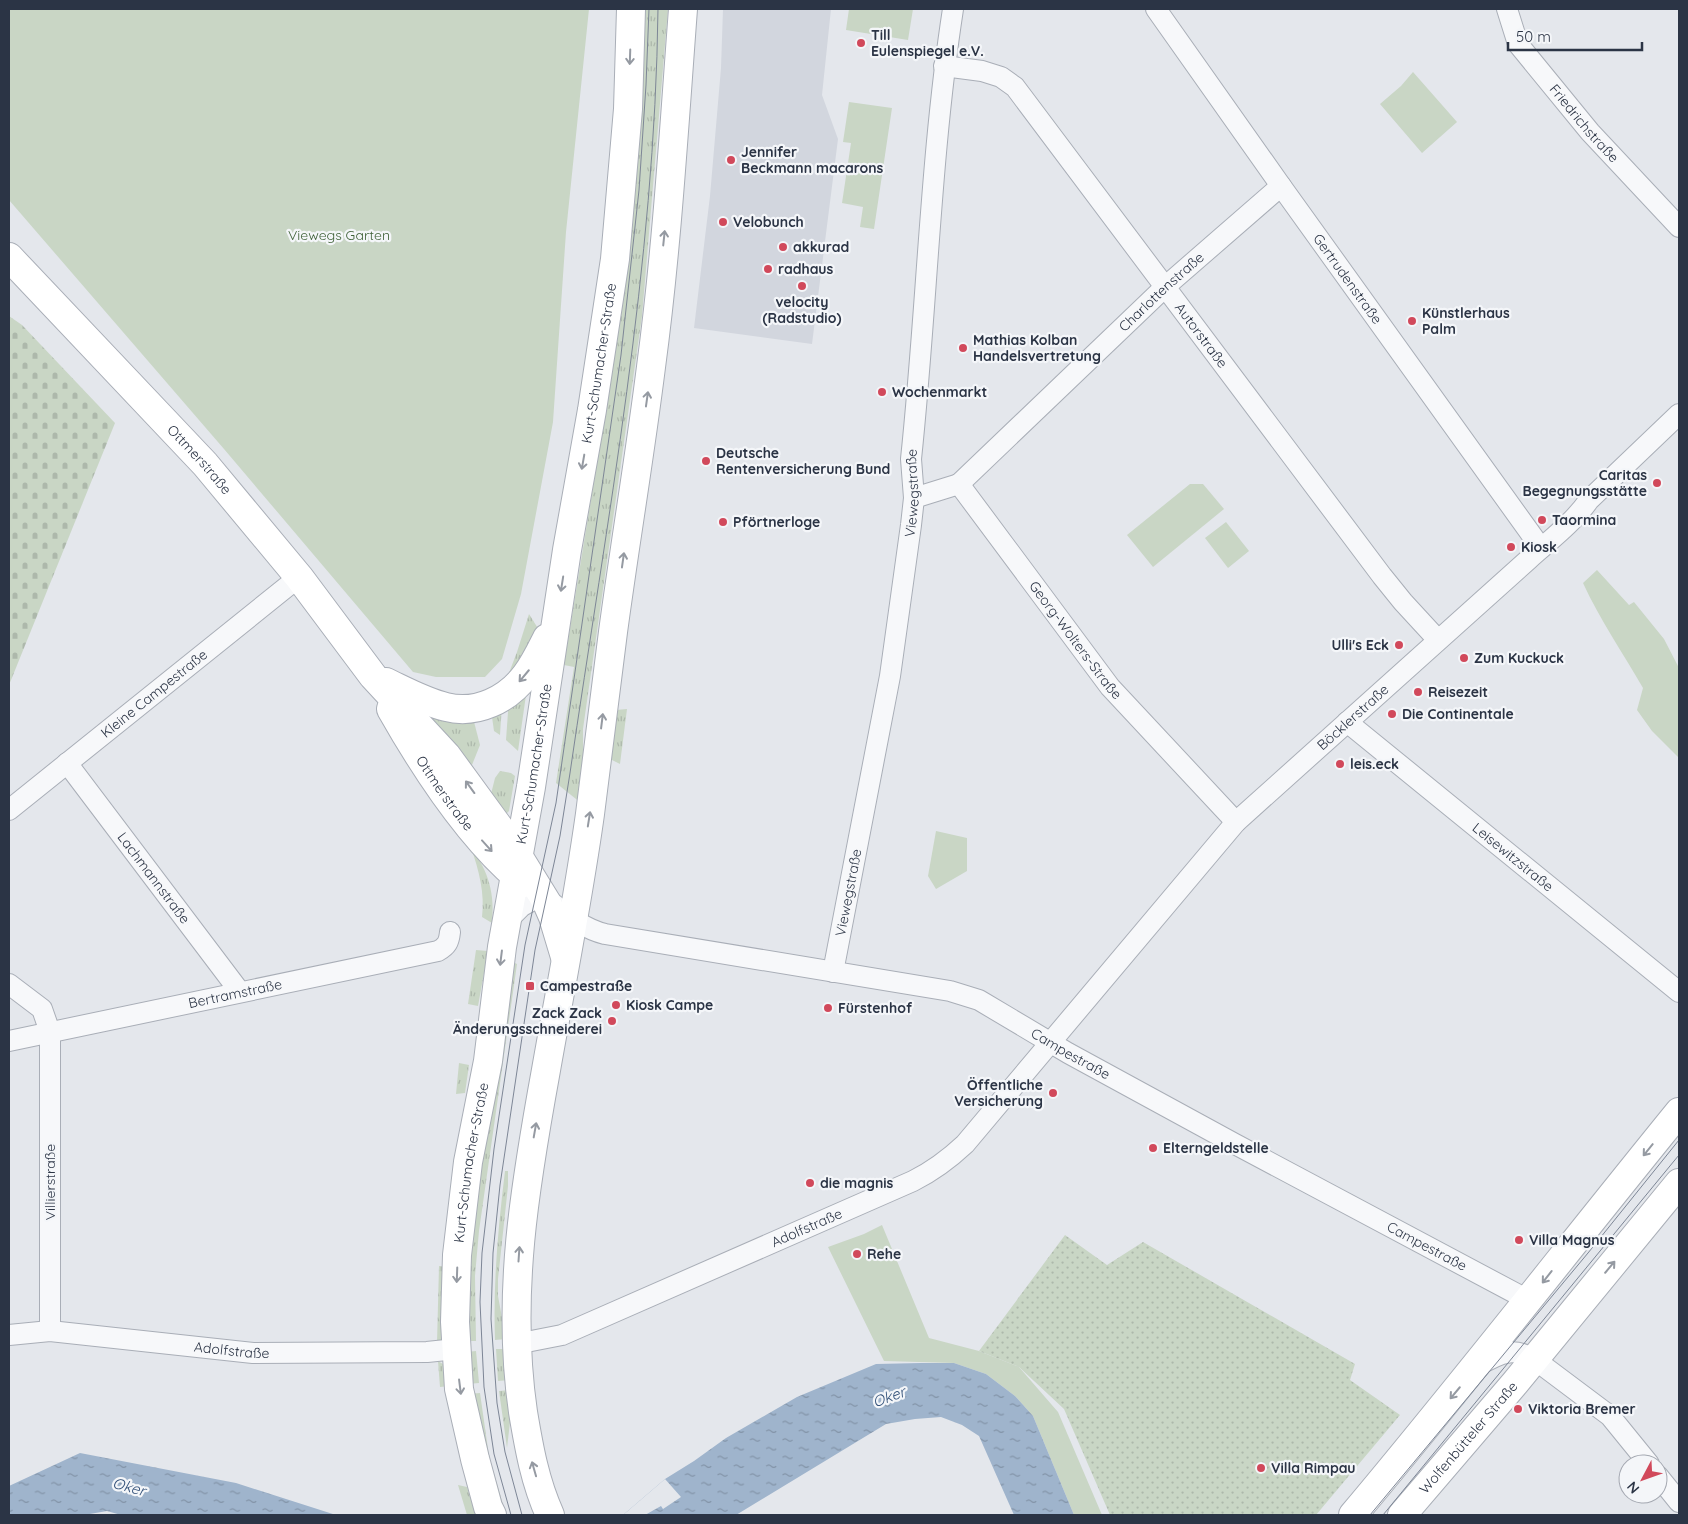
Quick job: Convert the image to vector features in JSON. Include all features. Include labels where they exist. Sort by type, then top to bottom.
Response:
[{"type":"main road","name":"Kurt-Schumacher-Straße","points":[[492,1515],[488,1507],[466,1426],[460,1388],[456,1349],[458,1255],[468,1162],[488,1061],[507,921],[592,410],[615,258],[628,109],[631,9]]},
{"type":"main road","points":[[550,1515],[542,1497],[528,1449],[519,1384],[516,1344],[516,1302],[519,1251],[527,1178],[574,920],[614,624],[652,366],[669,193],[683,9]]},
{"type":"main road","name":"Ottmerstraße","points":[[9,258],[205,464],[299,577],[372,676],[410,742],[472,830],[517,866],[542,895]]},
{"type":"main road","points":[[372,676],[447,708],[467,709],[484,706],[504,695],[526,675],[534,664],[556,618]]},
{"type":"main road","points":[[566,959],[553,917],[542,895],[566,875],[583,856]]},
{"type":"main road","points":[[1353,1515],[1477,1366],[1679,1112]]},
{"type":"main road","name":"Wolfenbütteler Straße","points":[[1402,1515],[1679,1183]]},
{"type":"street","name":"Viewegstraße","points":[[833,972],[890,676],[914,498],[911,459],[931,208],[944,66],[954,9]]},
{"type":"street","name":"Gertrudenstraße","points":[[1156,9],[1280,186],[1541,548]]},
{"type":"street","name":"Friedrichstraße","points":[[1507,9],[1518,44],[1590,132],[1679,227]]},
{"type":"street","name":"Autorstraße","points":[[944,66],[982,71],[1001,77],[1015,87],[1382,576],[1438,640]]},
{"type":"street","name":"Charlottenstraße","points":[[959,484],[1166,286],[1280,186]]},
{"type":"street","name":"Böcklerstraße","points":[[1051,1042],[1236,822],[1552,540],[1581,512],[1590,500],[1679,414]]},
{"type":"street","points":[[914,498],[959,484]]},
{"type":"street","name":"Georg-Wolters-Straße","points":[[959,484],[1110,687],[1236,822]]},
{"type":"street","name":"Kleine Campestraße","points":[[9,810],[299,577]]},
{"type":"street","name":"Leisewitzstraße","points":[[1347,722],[1679,992]]},
{"type":"street","name":"Lachmannstraße","points":[[67,763],[240,992]]},
{"type":"street","points":[[507,921],[522,906],[542,895]]},
{"type":"street","name":"Campestraße","points":[[542,895],[574,920],[597,932],[611,936],[950,991],[979,1000],[1234,1144],[1528,1300]]},
{"type":"street","name":"Bertramstraße","points":[[9,1041],[438,951],[449,942],[450,932]]},
{"type":"street","points":[[9,984],[42,1009],[50,1032]]},
{"type":"street","name":"Villierstraße","points":[[50,1032],[50,1331]]},
{"type":"street","name":"Adolfstraße","points":[[516,1344],[562,1335],[913,1181],[933,1170],[964,1144],[1051,1042]]},
{"type":"street","name":"Adolfstraße","points":[[9,1335],[50,1331],[253,1353],[427,1352],[456,1349]]},
{"type":"street","points":[[1477,1366],[1507,1352],[1525,1353],[1610,1416],[1641,1454]]},
{"type":"street","points":[[1668,1488],[1679,1502]]},
{"type":"shaded area","points":[[723,9],[831,9],[822,95],[838,139],[812,344],[694,328],[710,196],[721,68]]},
{"type":"green space","name":"Viewegs Garten","points":[[9,9],[589,9],[566,232],[553,422],[521,594],[502,659],[485,677],[436,677],[413,672],[9,200]]},
{"type":"green space","points":[[640,9],[668,9],[642,316],[583,729],[581,803],[556,783],[574,667],[564,665],[598,456]]},
{"type":"green space","points":[[849,9],[913,9],[908,40],[846,30]]},
{"type":"green space","points":[[1413,72],[1457,122],[1422,153],[1380,104],[1401,86]]},
{"type":"green space","points":[[849,102],[892,108],[874,229],[860,227],[863,207],[842,203],[851,143],[843,142]]},
{"type":"green space","points":[[9,316],[22,325],[115,423],[9,685]]},
{"type":"green space","points":[[1190,484],[1203,484],[1224,509],[1153,567],[1127,535]]},
{"type":"green space","points":[[1226,522],[1249,551],[1228,568],[1205,538]]},
{"type":"green space","points":[[1597,570],[1629,605],[1634,602],[1664,639],[1679,668],[1679,758],[1652,731],[1637,710],[1643,688],[1604,623],[1583,583]]},
{"type":"green space","points":[[529,614],[539,630],[538,641],[507,678],[517,652]]},
{"type":"green space","points":[[527,688],[518,751],[506,740],[509,698]]},
{"type":"green space","points":[[502,704],[500,735],[494,731],[491,710]]},
{"type":"green space","points":[[627,709],[620,764],[610,759],[616,710]]},
{"type":"green space","points":[[430,712],[472,714],[480,745],[470,770],[430,717]]},
{"type":"green space","points":[[500,771],[511,773],[515,776],[509,811],[506,814],[490,798],[495,778]]},
{"type":"green space","points":[[936,831],[967,838],[967,871],[936,889],[928,876]]},
{"type":"green space","points":[[471,848],[482,865],[489,884],[493,903],[492,923],[482,917],[481,882]]},
{"type":"green space","points":[[476,950],[488,951],[478,1006],[468,1004]]},
{"type":"green space","points":[[511,961],[517,964],[479,1231],[475,1276],[476,1341],[465,1341],[469,1230]]},
{"type":"green space","points":[[459,1063],[469,1065],[465,1093],[456,1094]]},
{"type":"green space","points":[[505,1171],[508,1171],[508,1186],[498,1279],[498,1296],[506,1339],[495,1340],[497,1256]]},
{"type":"green space","points":[[882,1225],[929,1338],[979,1351],[1019,1367],[1058,1412],[1102,1515],[1074,1515],[1033,1416],[1015,1396],[986,1374],[954,1363],[884,1361],[828,1247],[864,1234]]},
{"type":"green space","points":[[1065,1235],[1107,1265],[1143,1242],[1355,1364],[1350,1380],[1400,1415],[1316,1515],[1110,1515],[1064,1409],[1019,1367],[979,1351]]},
{"type":"green space","points":[[439,1266],[447,1267],[444,1339],[437,1343]]},
{"type":"green space","points":[[496,1349],[507,1349],[510,1380],[498,1381]]},
{"type":"green space","points":[[476,1351],[479,1383],[468,1384],[466,1352]]},
{"type":"green space","points":[[438,1361],[446,1366],[450,1386],[440,1387]]},
{"type":"green space","points":[[511,1390],[512,1405],[507,1448],[499,1391]]},
{"type":"green space","points":[[480,1393],[489,1456],[506,1515],[504,1515],[468,1394]]},
{"type":"green space","points":[[458,1485],[467,1487],[476,1515],[467,1515]]},
{"type":"water","name":"Oker","points":[[954,1363],[986,1374],[1015,1396],[1033,1416],[1074,1515],[1014,1515],[979,1436],[962,1425],[941,1417],[886,1424],[736,1515],[623,1515],[665,1479],[726,1438],[797,1397],[876,1364]]},
{"type":"water","name":"Oker","points":[[80,1453],[236,1483],[336,1515],[121,1515],[107,1511],[84,1515],[9,1515],[9,1486]]},
{"type":"pier","points":[[665,1479],[681,1497],[663,1509],[661,1506],[645,1515],[623,1515]]},
{"type":"tram line","points":[[511,1515],[494,1454],[484,1387],[480,1302],[482,1253],[494,1149],[525,945],[556,803],[621,355],[639,190],[649,9]]},
{"type":"tram line","points":[[522,1515],[505,1452],[497,1403],[491,1319],[493,1253],[500,1185],[535,950],[560,836],[627,392],[648,201],[655,105],[658,9]]},
{"type":"tram line","points":[[1370,1515],[1588,1253],[1679,1140]]},
{"type":"tram line","points":[[1383,1515],[1679,1155]]},
{"type":"place","name":"Till Eulenspiegel e.V.","points":[[861,43]]},
{"type":"place","name":"Jennifer Beckmann macarons","points":[[731,160]]},
{"type":"place","name":"Velobunch","points":[[723,222]]},
{"type":"place","name":"akkurad","points":[[783,247]]},
{"type":"place","name":"radhaus","points":[[768,269]]},
{"type":"place","name":"velocity (Radstudio)","points":[[802,286]]},
{"type":"place","name":"Künstlerhaus Palm","points":[[1412,321]]},
{"type":"place","name":"Mathias Kolban Handelsvertretung","points":[[963,348]]},
{"type":"place","name":"Wochenmarkt","points":[[882,392]]},
{"type":"place","name":"Deutsche Rentenversicherung Bund","points":[[706,461]]},
{"type":"place","name":"Caritas Begegnungsstätte","points":[[1657,483]]},
{"type":"place","name":"Taormina","points":[[1542,520]]},
{"type":"place","name":"Pförtnerloge","points":[[723,522]]},
{"type":"place","name":"Kiosk","points":[[1511,547]]},
{"type":"place","name":"Ulli's Eck","points":[[1399,645]]},
{"type":"place","name":"Zum Kuckuck","points":[[1464,658]]},
{"type":"place","name":"Reisezeit","points":[[1418,692]]},
{"type":"place","name":"Die Continentale","points":[[1392,714]]},
{"type":"place","name":"leis.eck","points":[[1340,764]]},
{"type":"place","name":"Campestraße","points":[[530,986]]},
{"type":"place","name":"Kiosk Campe","points":[[616,1005]]},
{"type":"place","name":"Fürstenhof","points":[[828,1008]]},
{"type":"place","name":"Zack Zack Änderungsschneiderei","points":[[612,1021]]},
{"type":"place","name":"Öffentliche Versicherung","points":[[1053,1093]]},
{"type":"place","name":"Elterngeldstelle","points":[[1153,1148]]},
{"type":"place","name":"die magnis","points":[[810,1183]]},
{"type":"place","name":"Villa Magnus","points":[[1519,1240]]},
{"type":"place","name":"Rehe","points":[[857,1254]]},
{"type":"place","name":"Viktoria Bremer","points":[[1518,1409]]},
{"type":"place","name":"Villa Rimpau","points":[[1261,1468]]}]
